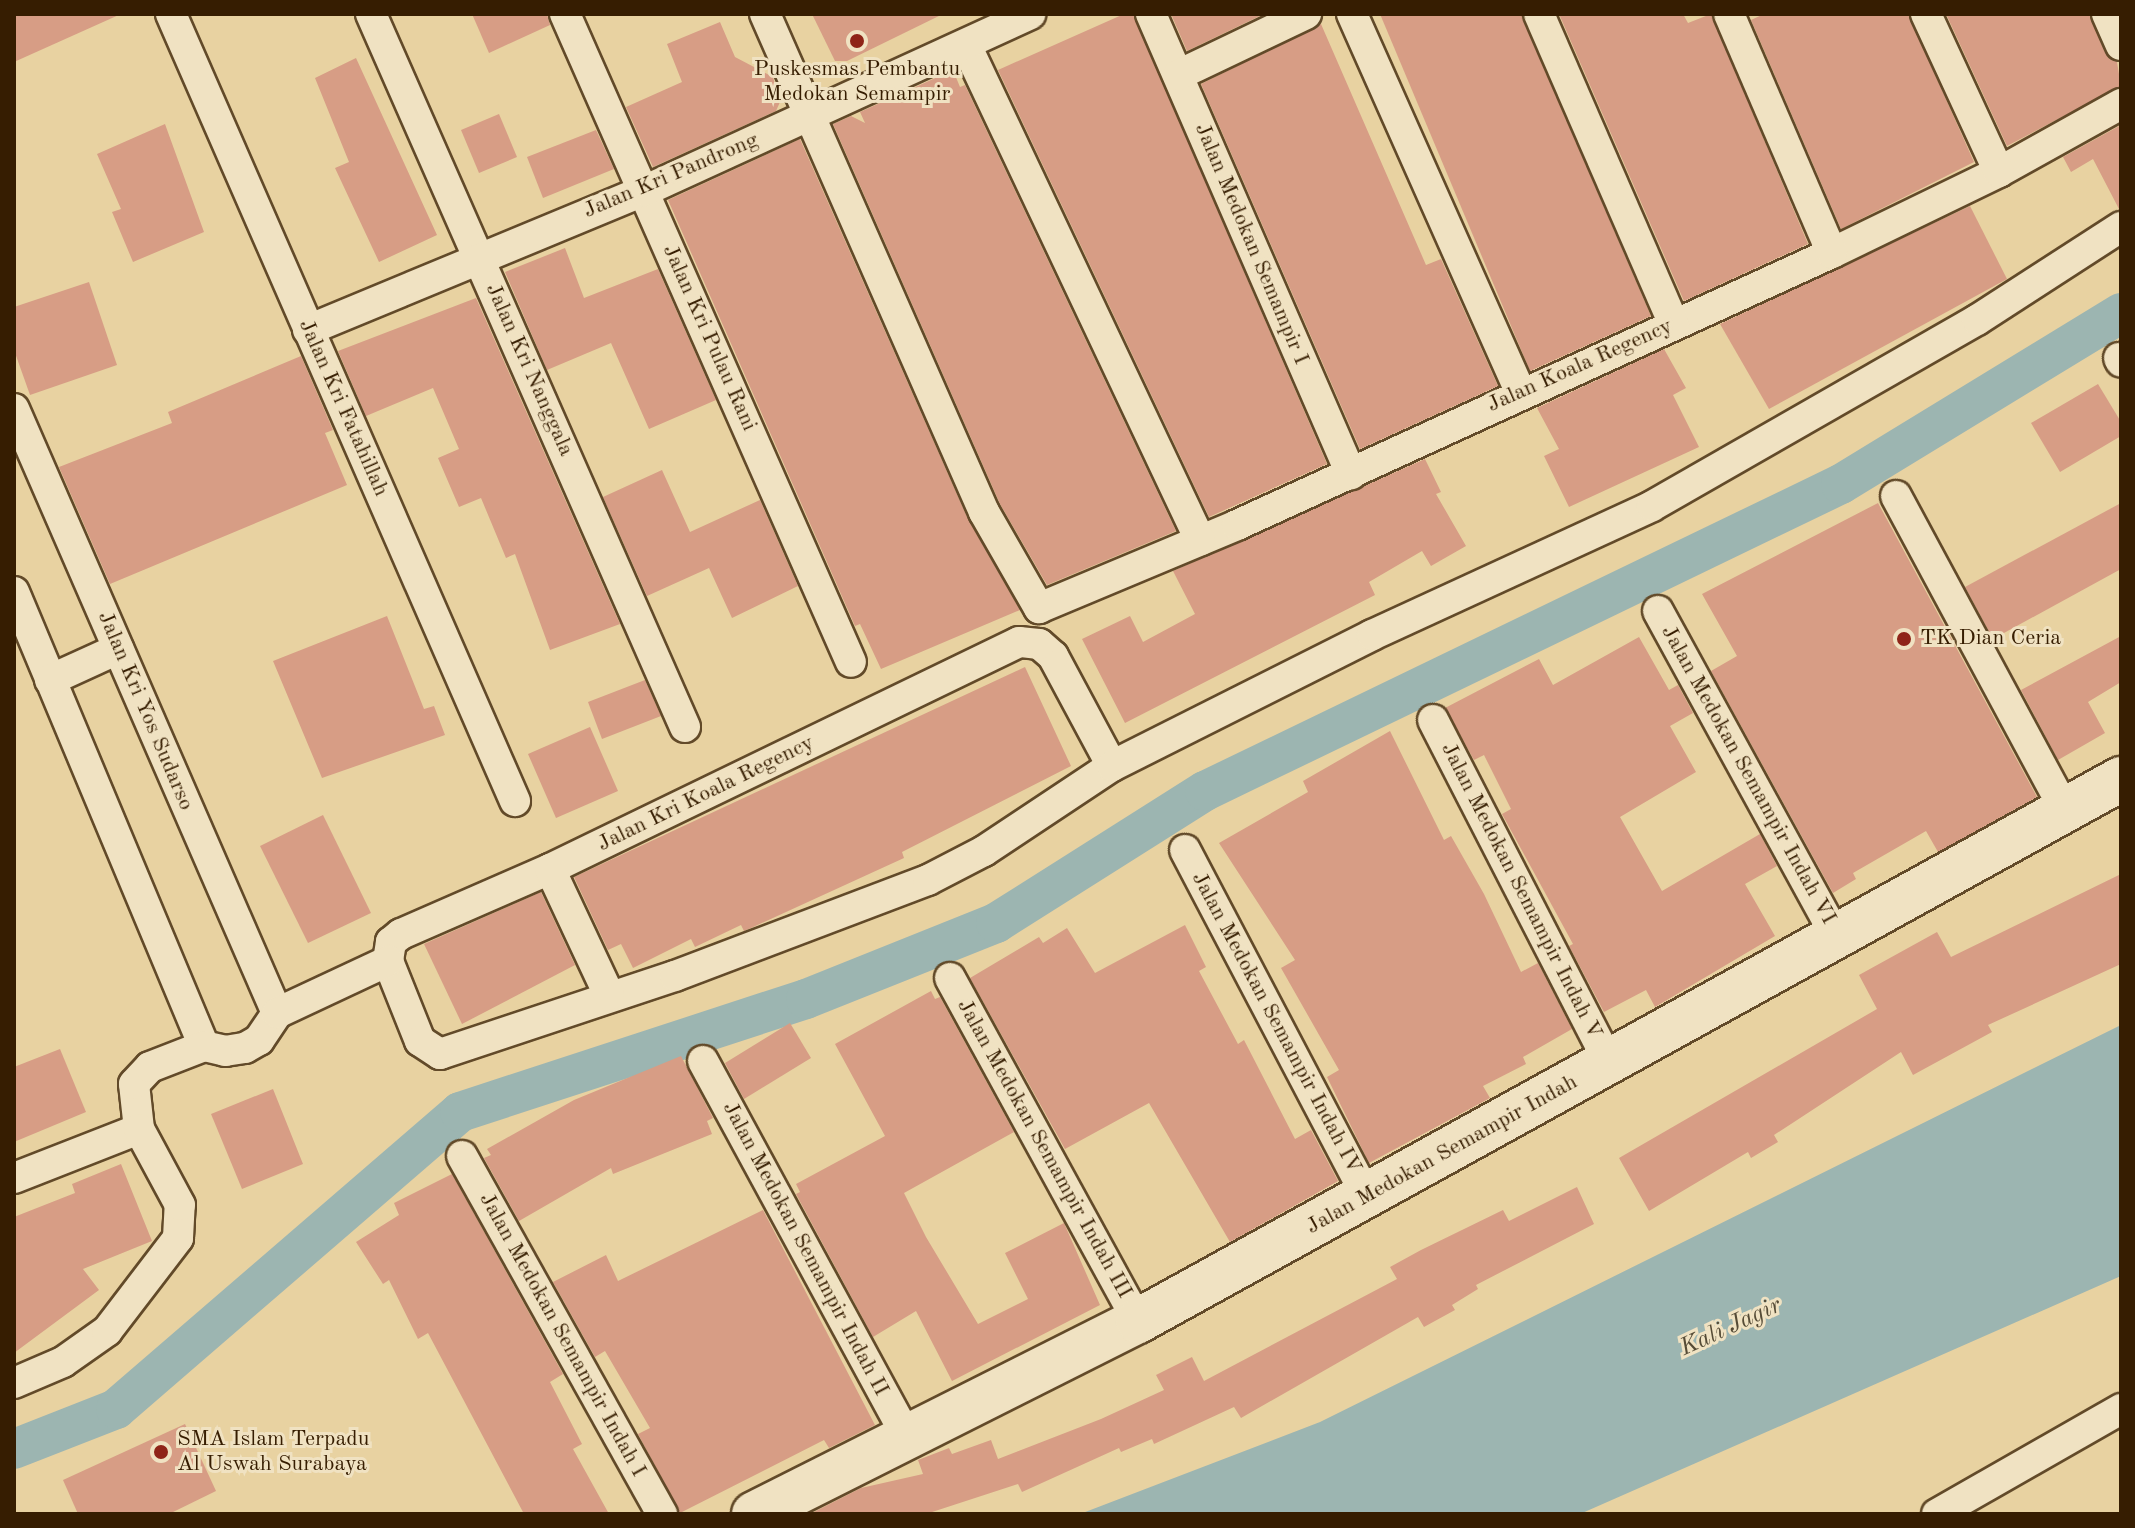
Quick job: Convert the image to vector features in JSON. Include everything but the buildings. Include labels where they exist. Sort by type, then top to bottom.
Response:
[{"type":"street","name":"Jalan Kri Fatahillah","points":[[171,14],[515,801]]},
{"type":"street","name":"Jalan Kri Nanggala","points":[[371,14],[685,727]]},
{"type":"street","name":"Jalan Kri Pulau Rani","points":[[565,14],[851,662]]},
{"type":"street","points":[[765,14],[811,115]]},
{"type":"street","name":"Jalan Kri Pandrong","points":[[308,330],[479,256],[644,191],[1030,14]]},
{"type":"street","name":"Jalan Medokan Semampir I","points":[[1151,14],[1351,474]]},
{"type":"street","points":[[1178,75],[1306,14]]},
{"type":"street","points":[[1352,14],[1520,392]]},
{"type":"street","points":[[1539,14],[1674,324]]},
{"type":"street","points":[[1729,14],[1832,253]]},
{"type":"street","points":[[1926,14],[1999,172]]},
{"type":"street","points":[[2107,14],[2121,45]]},
{"type":"street","points":[[966,45],[1200,540]]},
{"type":"street","name":"Jalan Koala Regency","points":[[811,115],[897,322],[1032,604],[1049,608],[1351,474],[1520,392],[1832,253],[1999,172],[2121,104]]},
{"type":"street","points":[[390,951],[420,1041],[440,1054],[609,995],[675,976],[928,880],[984,851],[1112,766],[1372,635],[1652,506],[1977,320],[2121,227]]},
{"type":"street","name":"Jalan Kri Yos Sudarso","points":[[14,409],[277,1013]]},
{"type":"street","points":[[1896,496],[2065,810]]},
{"type":"street","points":[[14,592],[204,1046]]},
{"type":"street","name":"Jalan Medokan Semampir Indah VI","points":[[1658,611],[1837,938]]},
{"type":"street","name":"Jalan Kri Koala Regency","points":[[14,1383],[63,1362],[107,1331],[178,1238],[180,1205],[139,1129],[134,1095],[139,1074],[204,1046],[225,1051],[245,1048],[259,1040],[277,1013],[390,951],[550,869],[1019,642],[1039,644],[1053,656],[1112,766]]},
{"type":"street","points":[[50,680],[118,649]]},
{"type":"street","name":"Jalan Medokan Semampir Indah V","points":[[1433,720],[1609,1062]]},
{"type":"street","name":"Jalan Medokan Semampir Indah","points":[[754,1514],[1138,1321],[2121,779]]},
{"type":"street","name":"Jalan Medokan Semampir Indah IV","points":[[1185,850],[1367,1197]]},
{"type":"street","points":[[550,869],[609,995]]},
{"type":"street","name":"Jalan Medokan Semampir Indah III","points":[[950,978],[1138,1321]]},
{"type":"street","name":"Jalan Medokan Semampir Indah II","points":[[703,1061],[907,1437]]},
{"type":"street","points":[[14,1178],[139,1129]]},
{"type":"street","name":"Jalan Medokan Semampir Indah I","points":[[462,1156],[662,1514]]},
{"type":"street","points":[[1937,1514],[2121,1409]]},
{"type":"water","name":"Kali Jagir","points":[[2121,1025],[2121,1276],[1580,1514],[1080,1514],[1320,1422]]},
{"type":"waterway","points":[[14,1449],[116,1409],[460,1112],[806,999],[996,923],[1205,791],[1841,484],[2121,313]]},
{"type":"place","name":"Puskesmas Pembantu Medokan Semampir","points":[[857,41]]},
{"type":"place","name":"TK Dian Ceria","points":[[1904,639]]},
{"type":"place","name":"SMA Islam Terpadu Al Uswah Surabaya","points":[[161,1452]]}]
